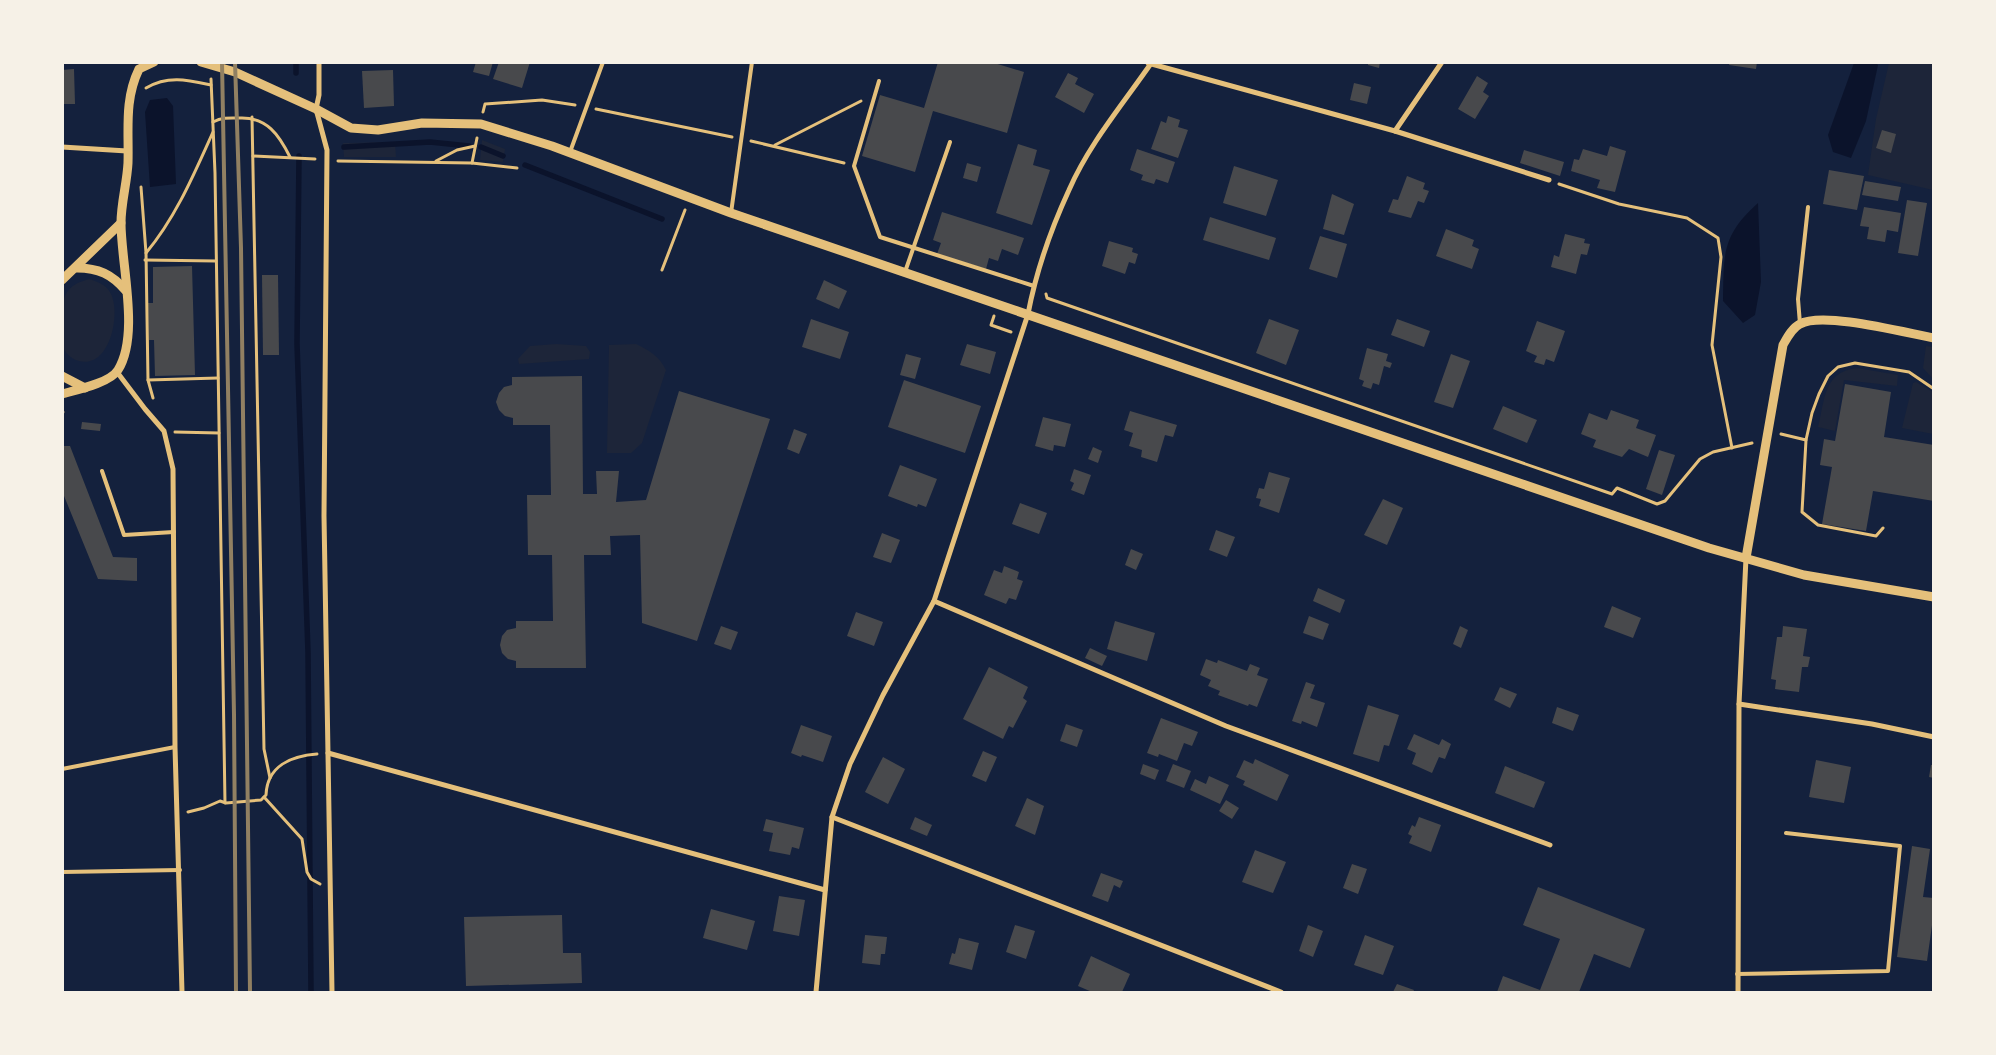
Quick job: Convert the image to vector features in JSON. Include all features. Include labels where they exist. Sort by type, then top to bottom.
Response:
[{"type":"street","points":[[62,394],[101,382],[117,372],[126,347],[127,292],[121,223],[128,162],[128,106],[132,83],[139,66],[154,62]]},
{"type":"street","points":[[319,62],[319,95],[316,109],[327,150],[324,516],[332,992]]},
{"type":"street","points":[[1395,131],[1442,62]]},
{"type":"street","points":[[205,63],[235,72],[316,109],[351,128],[378,130],[422,123],[481,124],[569,153],[731,213],[1701,545],[1804,575],[1934,597]]},
{"type":"street","points":[[816,992],[832,818],[850,764],[883,695],[934,601],[1028,314],[1034,286],[1069,190],[1093,146],[1150,63],[1395,131],[1549,180]]},
{"type":"street","points":[[62,148],[127,151]]},
{"type":"street","points":[[62,280],[77,268],[121,223]]},
{"type":"street","points":[[77,268],[92,268],[105,272],[118,281],[127,292]]},
{"type":"street","points":[[1738,992],[1739,704],[1746,558],[1783,345],[1800,324],[1833,320],[1934,338]]},
{"type":"street","points":[[117,372],[144,409],[164,431],[173,469],[175,747],[182,992]]},
{"type":"street","points":[[62,376],[85,388]]},
{"type":"street","points":[[934,601],[1226,726],[1550,845]]},
{"type":"street","points":[[1739,704],[1872,724],[1934,737]]},
{"type":"street","points":[[328,753],[825,890]]},
{"type":"street","points":[[832,818],[1281,992]]},
{"type":"lane","points":[[569,153],[603,62]]},
{"type":"lane","points":[[731,213],[743,139],[752,62]]},
{"type":"lane","points":[[879,81],[854,166],[880,237],[1034,286]]},
{"type":"lane","points":[[905,272],[950,142]]},
{"type":"lane","points":[[1800,324],[1798,299],[1808,208]]},
{"type":"lane","points":[[102,471],[124,535],[174,532]]},
{"type":"lane","points":[[62,769],[175,747]]},
{"type":"lane","points":[[1737,974],[1888,971],[1900,846],[1786,833]]},
{"type":"lane","points":[[62,872],[180,870]]},
{"type":"path","points":[[205,63],[211,85],[214,132],[225,803]]},
{"type":"path","points":[[144,92],[147,87],[165,80],[181,79],[211,85]]},
{"type":"path","points":[[485,104],[542,100],[581,106]]},
{"type":"path","points":[[591,108],[775,145],[854,166]]},
{"type":"path","points":[[775,145],[847,108]]},
{"type":"path","points":[[213,122],[223,118],[252,117],[265,122],[291,157]]},
{"type":"path","points":[[252,117],[264,749],[270,778]]},
{"type":"path","points":[[146,253],[166,227],[190,184],[214,132]]},
{"type":"path","points":[[472,163],[477,138]]},
{"type":"path","points":[[435,162],[458,150],[476,146]]},
{"type":"path","points":[[253,156],[311,159]]},
{"type":"path","points":[[326,160],[365,163],[472,163],[517,168]]},
{"type":"path","points":[[140,180],[146,253],[148,380],[153,398]]},
{"type":"path","points":[[1549,180],[1619,204],[1687,218],[1718,238],[1721,257],[1712,345],[1732,448]]},
{"type":"path","points":[[662,270],[689,198]]},
{"type":"path","points":[[145,260],[216,260]]},
{"type":"path","points":[[1034,286],[1044,289],[1047,298],[1612,494],[1617,488],[1657,504],[1665,501],[1700,459],[1714,452],[1748,443]]},
{"type":"path","points":[[1883,528],[1876,536],[1818,526],[1802,512],[1806,440],[1812,413],[1828,376],[1838,367],[1854,363],[1909,372],[1934,389]]},
{"type":"path","points":[[148,380],[218,378]]},
{"type":"path","points":[[164,431],[219,433]]},
{"type":"path","points":[[1779,434],[1806,440]]},
{"type":"path","points":[[193,812],[220,801],[225,803],[261,800],[264,797],[270,778],[284,761],[302,755],[315,754]]},
{"type":"path","points":[[264,797],[302,839],[307,872],[311,879],[330,888]]},
{"type":"shaded area","points":[[1854,63],[1876,63],[1878,65],[1866,121],[1851,158],[1833,152],[1828,135]]},
{"type":"shaded area","points":[[1889,63],[1933,63],[1933,190],[1868,175],[1876,119]]},
{"type":"shaded area","points":[[167,98],[173,106],[176,184],[150,187],[145,112],[150,100]]},
{"type":"shaded area","points":[[482,140],[505,149],[503,162],[480,160]]},
{"type":"shaded area","points":[[395,142],[396,157],[344,157],[343,143]]},
{"type":"shaded area","points":[[1758,203],[1761,282],[1755,315],[1743,323],[1723,301],[1725,258],[1731,236],[1737,226]]},
{"type":"shaded area","points":[[89,279],[99,282],[109,291],[114,303],[115,314],[110,338],[105,349],[98,357],[90,361],[79,361],[69,355],[62,345],[63,306],[69,289]]},
{"type":"shaded area","points":[[556,344],[586,346],[590,352],[589,359],[519,364],[518,359],[530,346]]},
{"type":"shaded area","points":[[636,344],[654,354],[666,370],[642,443],[631,453],[607,453],[609,345]]},
{"type":"shaded area","points":[[1926,346],[1933,347],[1933,379],[1923,368]]},
{"type":"shaded area","points":[[1857,368],[1898,375],[1897,386],[1844,380],[1835,431],[1818,427],[1824,398],[1832,381],[1838,375]]},
{"type":"shaded area","points":[[1916,382],[1933,392],[1933,434],[1902,428],[1913,383]]},
{"type":"building","points":[[476,62],[493,62],[489,76],[473,72]]},
{"type":"building","points":[[499,62],[530,62],[522,88],[493,79]]},
{"type":"building","points":[[938,62],[991,62],[1024,72],[1007,133],[933,111],[915,172],[862,156],[880,95],[924,108]]},
{"type":"building","points":[[1368,62],[1380,62],[1379,68],[1368,65]]},
{"type":"building","points":[[1730,62],[1757,62],[1756,69],[1729,65]]},
{"type":"building","points":[[74,69],[75,104],[62,104],[62,70]]},
{"type":"building","points":[[393,70],[394,106],[364,108],[362,71]]},
{"type":"building","points":[[1068,73],[1078,78],[1075,84],[1094,94],[1084,113],[1055,97]]},
{"type":"building","points":[[1477,76],[1488,83],[1483,92],[1489,96],[1475,119],[1458,109]]},
{"type":"building","points":[[1354,83],[1371,87],[1367,104],[1350,100]]},
{"type":"building","points":[[1168,116],[1180,120],[1178,127],[1188,130],[1178,158],[1151,149],[1161,121],[1166,123]]},
{"type":"building","points":[[1882,130],[1896,134],[1891,153],[1876,148]]},
{"type":"building","points":[[1018,144],[1037,150],[1033,165],[1050,170],[1032,225],[996,213]]},
{"type":"building","points":[[1610,146],[1626,151],[1615,192],[1597,188],[1600,180],[1571,171],[1574,159],[1579,160],[1583,149],[1607,156]]},
{"type":"building","points":[[1137,149],[1175,162],[1168,183],[1156,179],[1154,184],[1141,180],[1143,175],[1130,170]]},
{"type":"building","points":[[1524,150],[1564,162],[1560,176],[1520,163]]},
{"type":"building","points":[[967,163],[981,167],[977,182],[963,178]]},
{"type":"building","points":[[1234,166],[1278,180],[1266,216],[1223,203]]},
{"type":"building","points":[[1829,170],[1864,176],[1857,210],[1823,204]]},
{"type":"building","points":[[1407,176],[1425,183],[1423,189],[1429,191],[1424,203],[1418,201],[1411,218],[1388,212],[1393,199],[1398,200]]},
{"type":"building","points":[[1865,181],[1901,187],[1898,201],[1862,195]]},
{"type":"building","points":[[1332,194],[1354,204],[1344,235],[1323,229]]},
{"type":"building","points":[[1907,200],[1927,203],[1918,256],[1898,253]]},
{"type":"building","points":[[1864,207],[1901,213],[1898,232],[1887,230],[1885,242],[1867,239],[1869,227],[1860,226]]},
{"type":"building","points":[[942,212],[1024,238],[1018,255],[1002,249],[998,261],[989,258],[986,269],[937,254],[941,243],[933,240]]},
{"type":"building","points":[[1210,217],[1276,238],[1269,260],[1203,240]]},
{"type":"building","points":[[1446,229],[1474,240],[1472,246],[1479,249],[1472,269],[1436,256]]},
{"type":"building","points":[[1565,234],[1585,239],[1584,243],[1590,244],[1587,255],[1581,254],[1576,274],[1551,267],[1554,255],[1559,257]]},
{"type":"building","points":[[1320,236],[1347,244],[1337,278],[1309,269]]},
{"type":"building","points":[[1109,241],[1133,248],[1132,252],[1138,254],[1135,264],[1129,262],[1125,274],[1102,266]]},
{"type":"building","points":[[192,266],[195,375],[155,376],[154,340],[149,340],[148,303],[153,303],[153,267]]},
{"type":"building","points":[[262,275],[278,275],[279,355],[263,355]]},
{"type":"building","points":[[824,280],[847,291],[839,309],[816,299]]},
{"type":"building","points":[[811,319],[849,332],[840,359],[802,347]]},
{"type":"building","points":[[1269,319],[1299,330],[1286,365],[1256,353]]},
{"type":"building","points":[[1397,319],[1430,331],[1424,347],[1391,335]]},
{"type":"building","points":[[1537,321],[1565,331],[1554,362],[1546,359],[1544,365],[1534,362],[1537,356],[1526,351]]},
{"type":"building","points":[[967,344],[996,352],[990,374],[960,365]]},
{"type":"building","points":[[1367,348],[1388,354],[1386,361],[1392,363],[1390,368],[1384,366],[1379,385],[1373,383],[1371,389],[1362,386],[1364,381],[1359,379]]},
{"type":"building","points":[[906,354],[921,358],[915,379],[900,375]]},
{"type":"building","points":[[1451,354],[1470,361],[1453,408],[1434,402]]},
{"type":"building","points":[[582,376],[583,494],[597,494],[596,471],[619,471],[616,502],[646,500],[679,391],[770,419],[697,641],[642,623],[640,535],[610,536],[611,555],[584,555],[586,668],[516,668],[516,661],[508,659],[502,653],[500,645],[502,636],[507,630],[516,628],[516,621],[553,621],[552,555],[528,555],[527,495],[551,495],[550,425],[513,425],[513,418],[505,416],[499,410],[496,402],[499,393],[504,387],[512,385],[512,377]]},
{"type":"building","points":[[904,380],[981,406],[965,453],[888,427]]},
{"type":"building","points":[[1845,384],[1891,392],[1884,437],[1934,445],[1934,501],[1873,491],[1866,531],[1822,524],[1832,467],[1820,465],[1824,439],[1835,441]]},
{"type":"building","points":[[1503,406],[1537,420],[1527,443],[1493,429]]},
{"type":"building","points":[[1611,410],[1639,420],[1636,428],[1656,435],[1648,457],[1629,449],[1622,457],[1593,447],[1596,440],[1581,434],[1589,413],[1607,420]]},
{"type":"building","points":[[1130,411],[1177,425],[1173,437],[1165,435],[1157,462],[1141,457],[1142,450],[1129,446],[1133,433],[1124,430]]},
{"type":"building","points":[[1043,417],[1071,424],[1065,447],[1054,445],[1053,451],[1035,446]]},
{"type":"building","points":[[82,422],[101,424],[100,431],[81,429]]},
{"type":"building","points":[[794,429],[807,434],[799,454],[787,449]]},
{"type":"building","points":[[62,446],[70,446],[113,557],[137,558],[137,581],[98,579],[62,491]]},
{"type":"building","points":[[1093,447],[1102,451],[1098,463],[1088,459]]},
{"type":"building","points":[[1659,450],[1675,455],[1662,495],[1646,489]]},
{"type":"building","points":[[900,465],[937,479],[926,507],[918,504],[917,507],[888,496]]},
{"type":"building","points":[[1074,469],[1091,475],[1084,495],[1071,490],[1074,483],[1070,481]]},
{"type":"building","points":[[1269,472],[1290,478],[1279,513],[1259,506],[1261,499],[1256,498],[1259,488],[1264,489]]},
{"type":"building","points":[[1383,499],[1403,508],[1387,545],[1364,535]]},
{"type":"building","points":[[1020,503],[1047,513],[1039,534],[1012,524]]},
{"type":"building","points":[[1216,530],[1235,537],[1227,557],[1209,550]]},
{"type":"building","points":[[882,533],[900,540],[891,563],[873,557]]},
{"type":"building","points":[[1131,549],[1143,554],[1136,570],[1125,565]]},
{"type":"building","points":[[1004,566],[1019,572],[1017,579],[1023,581],[1016,600],[1009,598],[1006,604],[984,595],[994,570],[1002,573]]},
{"type":"building","points":[[1318,588],[1345,600],[1340,613],[1313,601]]},
{"type":"building","points":[[1612,606],[1641,618],[1633,638],[1604,627]]},
{"type":"building","points":[[856,612],[883,622],[874,646],[847,636]]},
{"type":"building","points":[[1309,616],[1329,624],[1323,640],[1303,633]]},
{"type":"building","points":[[1115,621],[1155,633],[1147,661],[1107,649]]},
{"type":"building","points":[[721,626],[738,632],[731,650],[714,644]]},
{"type":"building","points":[[1460,626],[1468,630],[1461,648],[1453,644]]},
{"type":"building","points":[[1783,626],[1807,629],[1803,656],[1810,657],[1808,667],[1802,667],[1799,692],[1775,689],[1776,680],[1771,679],[1777,637],[1782,637]]},
{"type":"building","points":[[1090,648],[1107,656],[1102,666],[1085,658]]},
{"type":"building","points":[[1206,659],[1217,663],[1218,660],[1247,671],[1250,664],[1260,668],[1257,675],[1268,679],[1257,707],[1249,704],[1248,706],[1218,695],[1220,691],[1208,686],[1211,680],[1200,675]]},
{"type":"building","points":[[989,667],[1028,687],[1023,698],[1027,701],[1013,728],[1009,726],[1003,739],[963,719]]},
{"type":"building","points":[[1306,682],[1315,685],[1310,698],[1325,703],[1317,727],[1302,721],[1301,724],[1292,721]]},
{"type":"building","points":[[1500,687],[1517,694],[1510,708],[1494,700]]},
{"type":"building","points":[[1368,705],[1399,715],[1389,746],[1384,745],[1379,762],[1353,754]]},
{"type":"building","points":[[1557,707],[1579,715],[1573,731],[1552,723]]},
{"type":"building","points":[[1161,718],[1198,732],[1192,746],[1184,743],[1177,761],[1159,754],[1158,757],[1147,753]]},
{"type":"building","points":[[1066,724],[1083,730],[1077,747],[1060,741]]},
{"type":"building","points":[[801,725],[832,736],[823,762],[791,753]]},
{"type":"building","points":[[1414,734],[1439,745],[1442,739],[1451,744],[1445,759],[1439,757],[1432,773],[1412,764],[1416,753],[1407,749]]},
{"type":"building","points":[[983,751],[997,757],[986,782],[972,776]]},
{"type":"building","points":[[883,757],[905,769],[888,804],[865,792]]},
{"type":"building","points":[[1255,759],[1289,775],[1277,801],[1243,785],[1245,781],[1236,777],[1244,760],[1253,764]]},
{"type":"building","points":[[1816,760],[1851,767],[1844,803],[1809,797]]},
{"type":"building","points":[[1143,764],[1159,770],[1155,780],[1140,774]]},
{"type":"building","points":[[1173,764],[1191,771],[1184,788],[1166,781]]},
{"type":"building","points":[[1931,765],[1934,765],[1934,778],[1929,777]]},
{"type":"building","points":[[1505,766],[1545,782],[1534,808],[1495,793]]},
{"type":"building","points":[[1209,776],[1229,785],[1220,804],[1190,790],[1195,779],[1206,784]]},
{"type":"building","points":[[1027,798],[1044,806],[1035,835],[1015,826]]},
{"type":"building","points":[[1226,800],[1239,808],[1232,819],[1219,811]]},
{"type":"building","points":[[915,817],[932,825],[927,836],[910,829]]},
{"type":"building","points":[[1419,817],[1441,825],[1431,852],[1409,843],[1412,836],[1408,834],[1412,825],[1415,827]]},
{"type":"building","points":[[766,819],[804,828],[799,849],[792,847],[790,855],[769,851],[773,833],[763,831]]},
{"type":"building","points":[[1912,846],[1930,849],[1923,897],[1934,898],[1927,961],[1897,957]]},
{"type":"building","points":[[1255,850],[1286,862],[1273,893],[1242,882]]},
{"type":"building","points":[[1352,864],[1367,869],[1358,894],[1343,888]]},
{"type":"building","points":[[1101,873],[1123,881],[1120,888],[1114,885],[1108,902],[1092,896]]},
{"type":"building","points":[[1538,887],[1645,929],[1630,968],[1594,954],[1579,992],[1497,992],[1503,976],[1540,990],[1560,939],[1523,925]]},
{"type":"building","points":[[779,896],[805,900],[799,936],[773,931]]},
{"type":"building","points":[[711,909],[755,921],[747,950],[703,938]]},
{"type":"building","points":[[562,915],[563,953],[581,953],[582,983],[466,986],[464,917]]},
{"type":"building","points":[[1015,925],[1035,931],[1026,959],[1006,952]]},
{"type":"building","points":[[1308,925],[1323,931],[1313,957],[1299,951]]},
{"type":"building","points":[[865,935],[887,937],[885,954],[881,954],[880,965],[862,963]]},
{"type":"building","points":[[1365,935],[1394,946],[1383,975],[1354,965]]},
{"type":"building","points":[[959,938],[979,943],[972,970],[949,964],[952,953],[955,954]]},
{"type":"building","points":[[1091,956],[1130,974],[1122,992],[1092,992],[1078,986]]},
{"type":"building","points":[[1397,984],[1414,990],[1413,992],[1393,992]]},
{"type":"waterway","points":[[296,62],[296,73]]},
{"type":"waterway","points":[[344,147],[430,142],[469,146]]},
{"type":"waterway","points":[[481,147],[503,156]]},
{"type":"waterway","points":[[299,156],[297,344],[308,652],[311,992]]},
{"type":"waterway","points":[[525,165],[662,219]]},
{"type":"railway","points":[[222,62],[234,714],[236,992]]},
{"type":"railway","points":[[235,62],[241,248],[250,992]]}]
